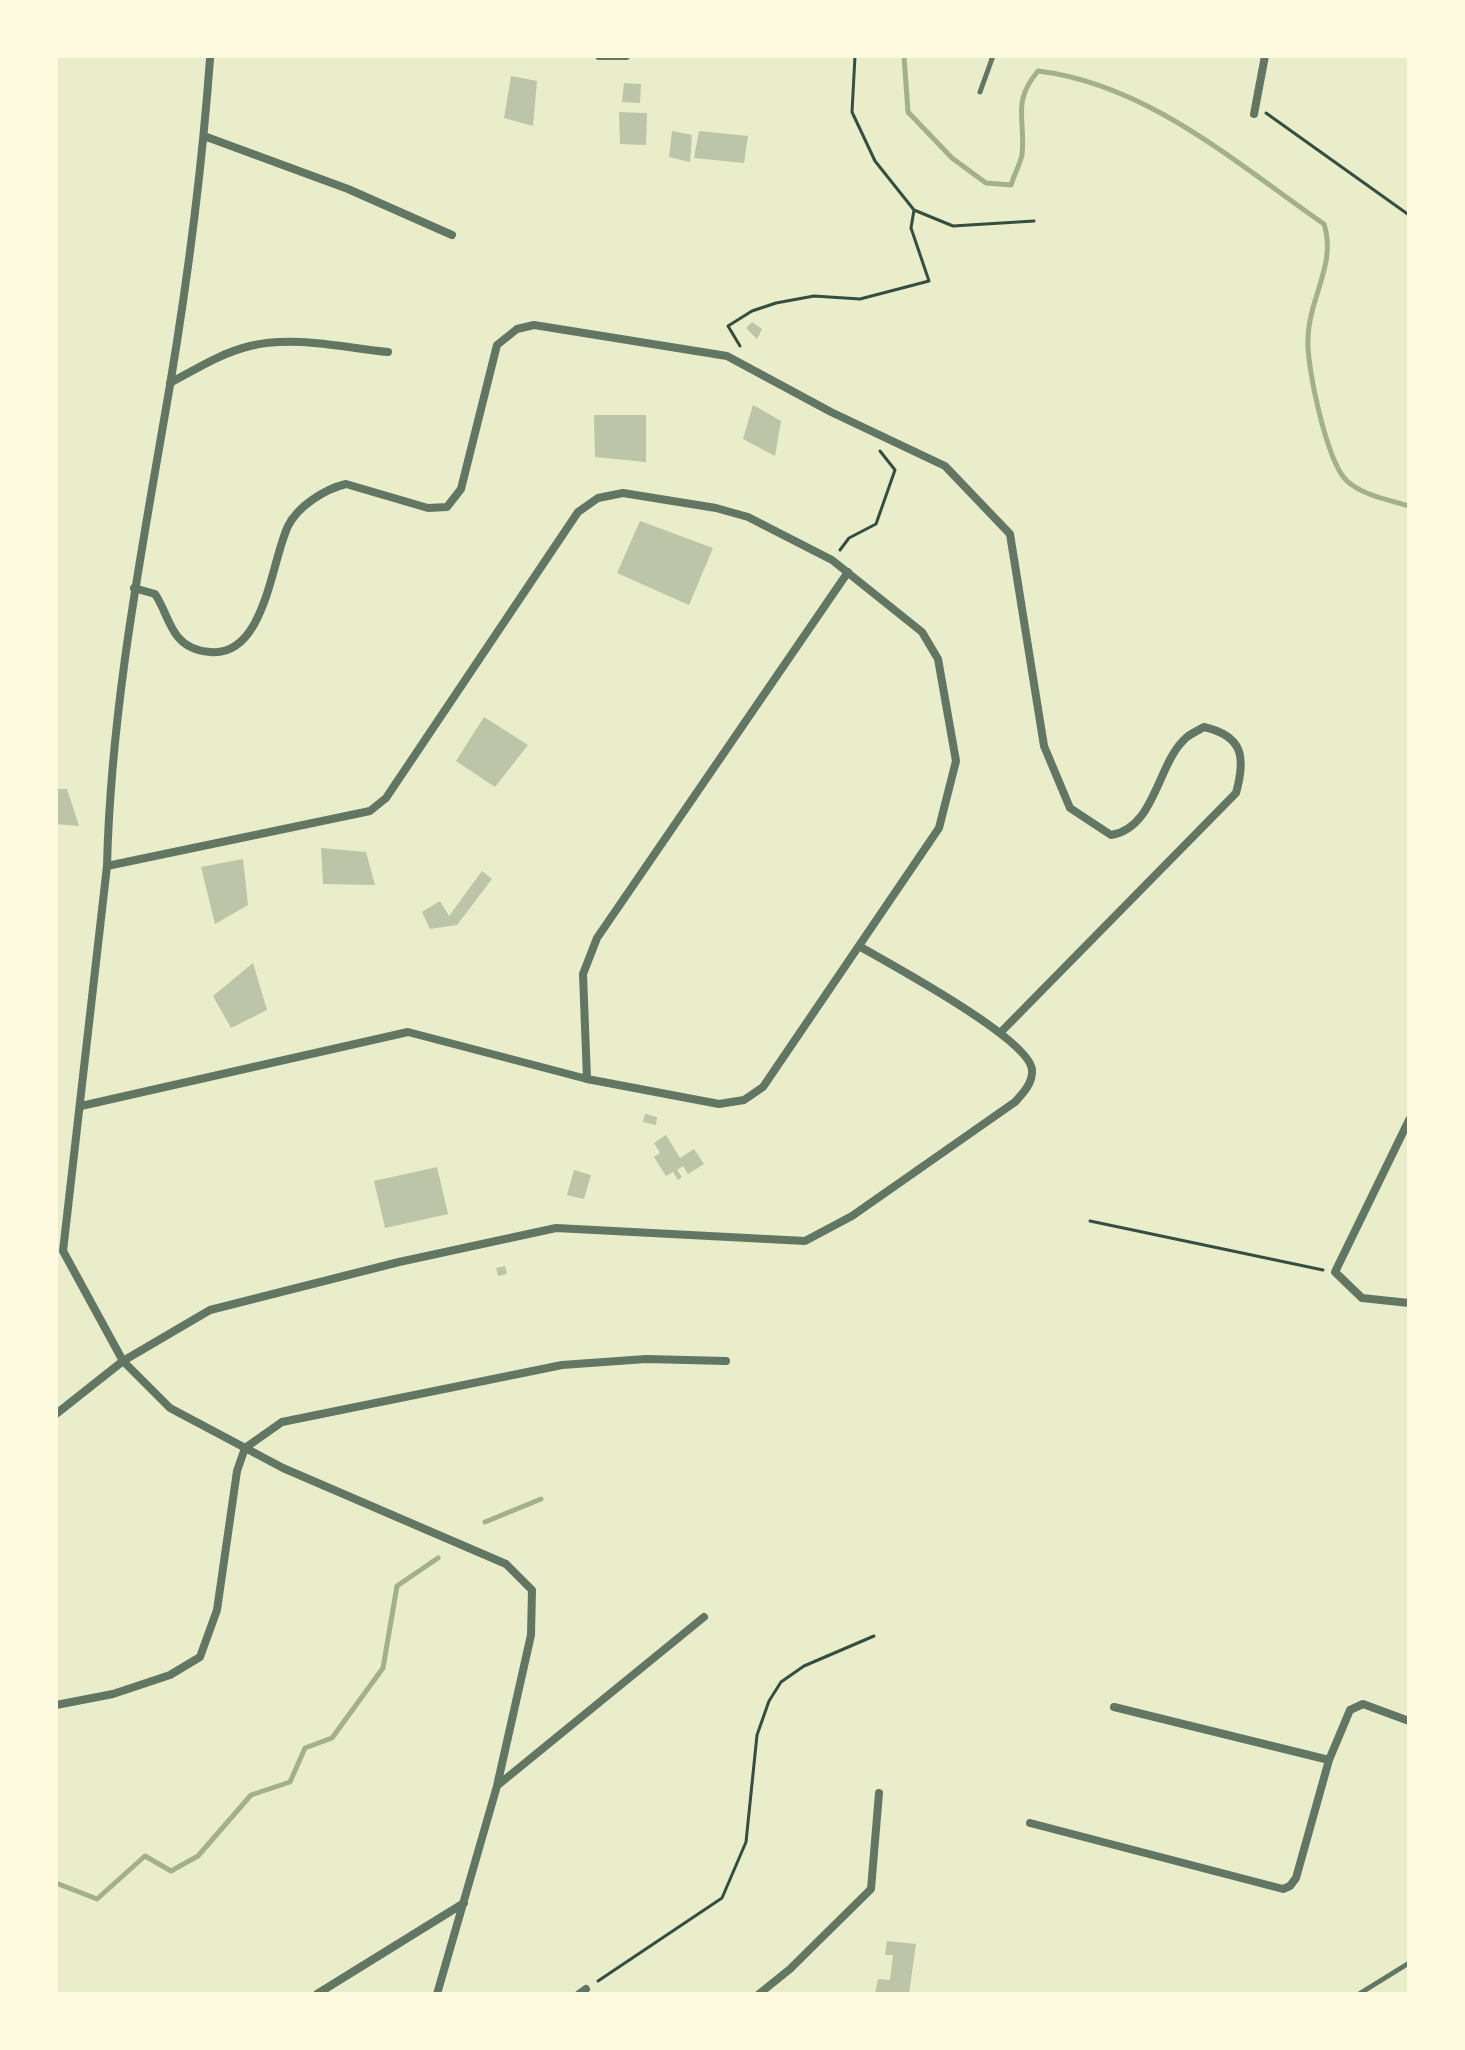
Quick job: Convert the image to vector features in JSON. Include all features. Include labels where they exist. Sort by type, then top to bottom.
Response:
[{"type":"street","points":[[599,56],[626,56]]},
{"type":"street","points":[[1255,110],[1265,56]]},
{"type":"street","points":[[210,59],[204,136],[170,383],[134,588],[108,803],[107,866],[63,1251],[123,1361],[170,1408],[283,1468],[506,1564],[532,1590],[531,1635],[497,1786],[437,1994]]},
{"type":"street","points":[[204,136],[348,189],[452,235]]},
{"type":"street","points":[[134,588],[155,594],[178,637],[196,650],[219,653],[254,629],[289,524],[303,508],[333,487],[346,484],[428,508],[447,507],[461,489],[497,345],[517,329],[534,325],[727,356],[831,412],[945,466],[1010,534],[1015,547],[1044,746],[1070,808],[1111,835],[1123,833],[1136,822],[1185,738],[1204,727],[1226,732],[1238,748],[1242,770],[1236,793],[1001,1032]]},
{"type":"street","points":[[170,383],[220,356],[252,346],[286,342],[388,352]]},
{"type":"street","points":[[81,1106],[408,1032],[587,1079],[719,1104],[744,1100],[763,1087],[939,828],[956,761],[938,659],[922,632],[832,560],[784,532],[727,511],[623,493],[598,498],[578,512],[386,798],[370,811],[107,866]]},
{"type":"street","points":[[587,1079],[583,974],[597,938],[848,572]]},
{"type":"street","points":[[56,1414],[123,1361],[210,1310],[556,1228],[805,1241],[852,1216],[1015,1102],[1029,1086],[1033,1069],[1025,1054],[1001,1032],[859,946]]},
{"type":"street","points":[[1409,1120],[1335,1272],[1362,1298],[1409,1303]]},
{"type":"street","points":[[56,1705],[113,1694],[155,1679],[200,1657],[217,1610],[237,1471],[245,1448],[282,1422],[562,1365],[646,1359],[726,1361]]},
{"type":"street","points":[[497,1786],[704,1617]]},
{"type":"street","points":[[1030,1823],[1283,1889],[1296,1878],[1329,1760],[1350,1710],[1356,1705],[1409,1721]]},
{"type":"street","points":[[1114,1707],[1329,1760]]},
{"type":"street","points":[[759,1994],[790,1969],[871,1889],[879,1793]]},
{"type":"street","points":[[317,1994],[465,1903]]},
{"type":"lane","points":[[980,92],[993,56]]},
{"type":"lane","points":[[1359,1994],[1409,1963]]},
{"type":"path","points":[[855,56],[852,112],[875,161],[914,210],[953,226],[1034,221]]},
{"type":"path","points":[[1255,110],[1409,215]]},
{"type":"path","points":[[742,350],[728,326],[752,311],[814,296],[860,299],[929,281],[911,228],[914,210]]},
{"type":"path","points":[[832,560],[849,538],[876,524],[895,470],[879,450]]},
{"type":"path","points":[[1090,1221],[1335,1272]]},
{"type":"path","points":[[582,1992],[722,1898],[746,1842],[757,1735],[769,1701],[781,1682],[804,1666],[874,1636]]},
{"type":"building","points":[[511,76],[537,81],[533,126],[504,118]]},
{"type":"building","points":[[624,83],[641,84],[640,103],[622,102]]},
{"type":"building","points":[[619,112],[647,113],[646,145],[620,144]]},
{"type":"building","points":[[672,131],[692,135],[690,162],[669,157]]},
{"type":"building","points":[[699,131],[748,136],[744,163],[694,158]]},
{"type":"building","points":[[752,322],[762,329],[757,339],[746,328]]},
{"type":"building","points":[[753,405],[781,421],[775,456],[743,439]]},
{"type":"building","points":[[594,415],[646,415],[646,462],[595,457]]},
{"type":"building","points":[[640,521],[713,548],[689,605],[617,573]]},
{"type":"building","points":[[484,717],[528,745],[495,787],[456,761]]},
{"type":"building","points":[[56,789],[67,789],[79,826],[56,824]]},
{"type":"building","points":[[321,848],[366,852],[375,885],[323,884]]},
{"type":"building","points":[[243,859],[248,905],[215,924],[201,867]]},
{"type":"building","points":[[482,871],[492,879],[457,925],[430,929],[422,912],[440,901],[449,916]]},
{"type":"building","points":[[253,963],[267,1010],[231,1028],[213,996]]},
{"type":"building","points":[[645,1114],[657,1117],[656,1125],[643,1122]]},
{"type":"building","points":[[666,1135],[680,1158],[694,1149],[704,1164],[688,1174],[683,1166],[677,1170],[682,1177],[678,1180],[673,1172],[666,1176],[654,1157],[660,1153],[654,1143]]},
{"type":"building","points":[[437,1167],[448,1214],[385,1228],[374,1181]]},
{"type":"building","points":[[574,1170],[591,1175],[584,1199],[567,1195]]},
{"type":"building","points":[[505,1266],[507,1274],[498,1276],[496,1268]]},
{"type":"building","points":[[887,1941],[916,1944],[909,1994],[875,1994],[878,1979],[890,1980],[893,1955],[885,1955]]},
{"type":"waterway","points":[[904,56],[908,112],[952,158],[986,183],[1011,185],[1022,155],[1022,102],[1038,71],[1078,79],[1153,109],[1224,152],[1324,224],[1327,253],[1310,323],[1308,351],[1325,434],[1346,480],[1367,493],[1409,506]]},
{"type":"waterway","points":[[485,1522],[541,1499]]},
{"type":"waterway","points":[[56,1883],[97,1899],[145,1856],[171,1871],[198,1856],[251,1795],[290,1782],[305,1748],[332,1738],[383,1668],[397,1586],[438,1558]]}]
